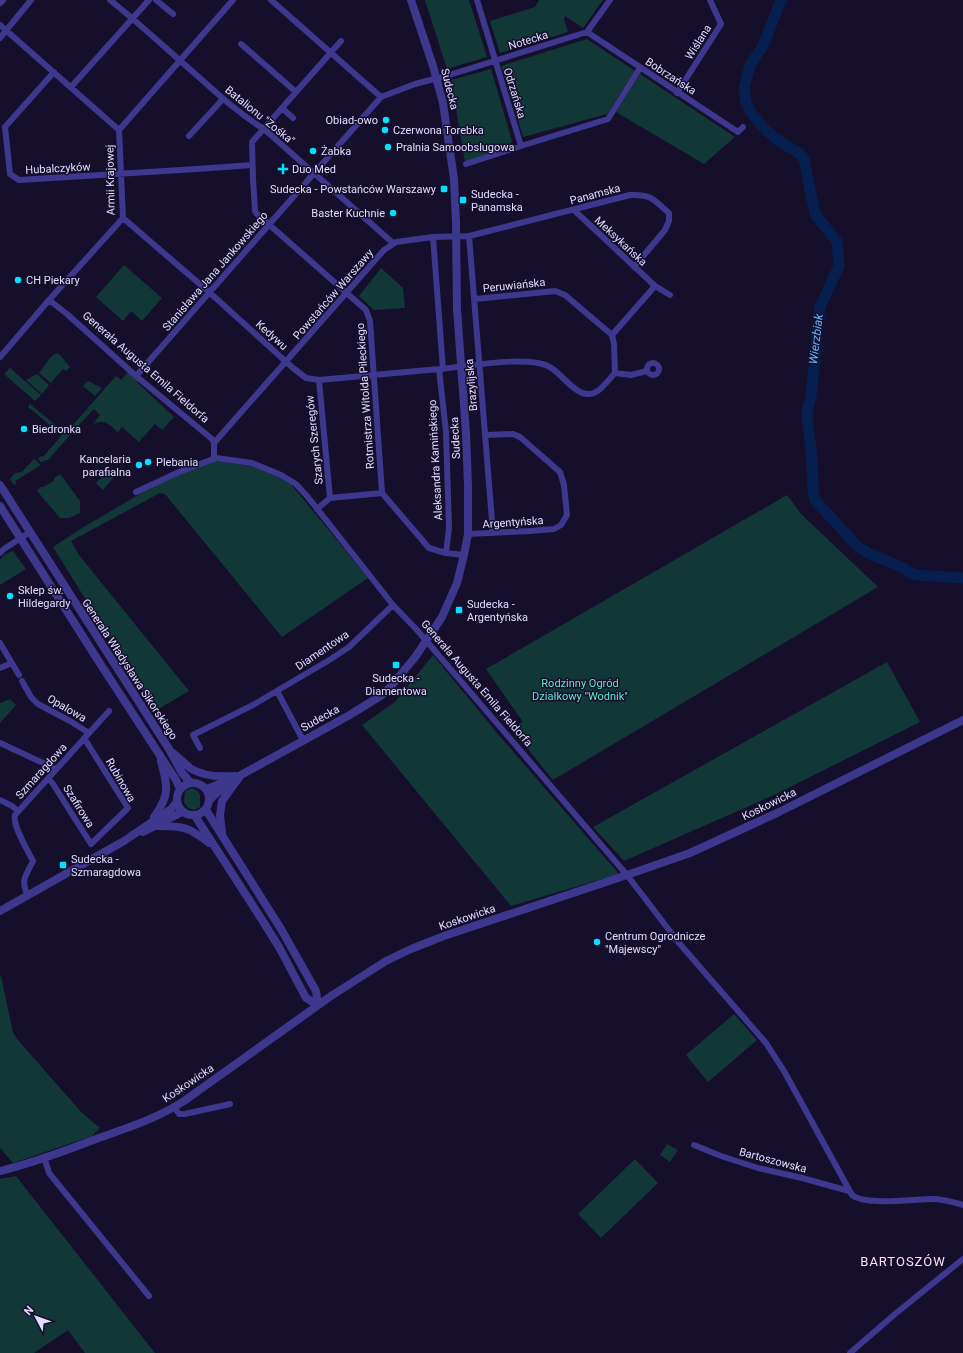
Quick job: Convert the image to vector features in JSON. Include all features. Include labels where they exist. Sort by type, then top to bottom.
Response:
[{"type":"street","points":[[0,38],[31,0]]},
{"type":"street","name":"Batalionu \"Zośka\"","points":[[110,0],[223,98],[255,124],[264,129],[392,243]]},
{"type":"street","points":[[71,87],[149,0]]},
{"type":"street","points":[[156,0],[173,14]]},
{"type":"street","name":"Armii Krajowej","points":[[0,357],[123,218],[119,130],[233,0]]},
{"type":"street","points":[[271,0],[381,97]]},
{"type":"street","name":"Sudecka","points":[[210,800],[214,795],[241,775],[382,695],[399,677],[427,642],[442,617],[457,583],[464,555],[468,534],[467,455],[457,309],[456,237],[452,158],[443,103],[437,78],[410,0]]},
{"type":"street","name":"Odrzańska","points":[[477,0],[521,146]]},
{"type":"street","points":[[587,32],[610,0]]},
{"type":"street","name":"Wiślana","points":[[678,93],[721,24],[710,0]]},
{"type":"street","points":[[0,25],[119,130]]},
{"type":"street","name":"Notecka","points":[[437,78],[587,32]]},
{"type":"street","name":"Bobrzańska","points":[[587,32],[738,132],[743,127]]},
{"type":"street","name":"Rotmistrza Witolda Pileckiego","points":[[342,41],[252,142],[255,211],[256,214],[366,310],[368,314],[382,493]]},
{"type":"street","points":[[241,44],[296,92]]},
{"type":"street","points":[[466,164],[608,119],[640,68]]},
{"type":"street","points":[[2,125],[54,72]]},
{"type":"street","name":"Stanisława Jana Jankowskiego","points":[[136,376],[381,97],[415,84],[437,78]]},
{"type":"street","points":[[189,136],[223,98]]},
{"type":"street","points":[[282,108],[294,118]]},
{"type":"street","name":"Hubalczyków","points":[[2,125],[10,174],[19,180],[252,164]]},
{"type":"street","name":"Panamska","points":[[456,237],[469,236],[630,195],[642,194],[651,197],[669,213],[669,221],[665,230],[634,267]]},
{"type":"street","name":"Meksykańska","points":[[574,210],[655,286],[670,295]]},
{"type":"street","name":"Kedywu","points":[[123,218],[209,292],[302,376],[318,380],[441,369]]},
{"type":"street","name":"Brazylijska","points":[[469,236],[493,532]]},
{"type":"street","points":[[392,243],[433,237],[456,237]]},
{"type":"street","name":"Aleksandra Kamińskiego","points":[[433,237],[446,439],[449,528],[446,553]]},
{"type":"street","name":"Powstańców Warszawy","points":[[214,443],[347,294],[384,250],[392,243]]},
{"type":"street","points":[[441,369],[530,361],[539,362],[550,366],[578,391],[584,394],[595,393],[602,388],[615,373],[614,344],[612,334],[655,286]]},
{"type":"street","name":"Peruwiańska","points":[[474,299],[555,291],[565,295],[612,334]]},
{"type":"street","name":"Generała Augusta Emila Fieldorfa","points":[[49,300],[209,437],[214,443]]},
{"type":"street","points":[[615,373],[631,375],[647,371]]},
{"type":"street","name":"Szarych Szeregów","points":[[318,380],[330,498]]},
{"type":"street","name":"Argentyńska","points":[[468,534],[554,529],[561,525],[566,515],[564,484],[560,472],[520,437],[513,434],[486,435]]},
{"type":"street","points":[[214,443],[214,459]]},
{"type":"street","name":"Generała Augusta Emila Fieldorfa","points":[[136,492],[179,472],[214,459],[252,463],[281,475],[296,484],[393,605],[417,630],[627,875],[679,944],[766,1043],[784,1071],[849,1191]]},
{"type":"street","name":"Generała Władysława Sikorskiego","points":[[0,485],[169,750],[182,773],[191,783]]},
{"type":"street","points":[[382,493],[428,548],[446,553],[464,555]]},
{"type":"street","name":"Szarych Szeregów","points":[[317,509],[330,498],[382,493]]},
{"type":"street","name":"Generała Władysława Sikorskiego","points":[[0,506],[176,780],[180,789]]},
{"type":"street","points":[[1,549],[30,532]]},
{"type":"street","name":"Diamentowa","points":[[200,748],[193,735],[277,691],[331,659],[348,647],[393,605]]},
{"type":"street","name":"Opalowa","points":[[0,643],[31,697],[38,704],[70,721],[86,736]]},
{"type":"street","points":[[0,668],[12,662]]},
{"type":"street","points":[[277,691],[303,740]]},
{"type":"street","name":"Szmaragdowa","points":[[28,896],[23,886],[33,861],[14,820],[18,811],[109,711]]},
{"type":"street","name":"Koskowicka","points":[[0,1171],[151,1119],[174,1107],[331,996],[377,966],[411,949],[479,924],[690,853],[963,720]]},
{"type":"street","name":"Rubinowa","points":[[86,736],[128,808],[91,844]]},
{"type":"street","points":[[0,743],[56,769]]},
{"type":"street","points":[[169,750],[190,768],[197,771],[230,776],[241,775]]},
{"type":"street","points":[[153,824],[166,792],[166,781],[160,756]]},
{"type":"street","points":[[222,834],[220,815],[222,801],[241,775]]},
{"type":"street","name":"Sudecka","points":[[206,789],[241,775]]},
{"type":"street","name":"Szafirowa","points":[[48,779],[53,784],[91,844]]},
{"type":"street","points":[[191,783],[200,784],[206,789],[210,800],[206,810],[195,816],[190,816],[182,812],[177,802],[180,789],[191,783]]},
{"type":"street","points":[[0,800],[18,811]]},
{"type":"street","points":[[153,824],[177,802]]},
{"type":"street","points":[[206,810],[277,923],[316,991],[318,1005]]},
{"type":"street","points":[[0,911],[153,824],[182,812]]},
{"type":"street","points":[[195,816],[258,912],[279,947],[306,998],[318,1005]]},
{"type":"street","points":[[153,824],[189,829],[214,847]]},
{"type":"street","points":[[316,991],[331,996]]},
{"type":"street","points":[[302,1017],[305,1009],[306,998]]},
{"type":"street","points":[[174,1107],[179,1114],[185,1114],[230,1104]]},
{"type":"street","name":"Bartoszowska","points":[[694,1145],[721,1156],[758,1168],[849,1191]]},
{"type":"street","points":[[44,1157],[49,1173],[149,1296]]},
{"type":"street","points":[[849,1191],[856,1198],[873,1202],[932,1199],[963,1205]]},
{"type":"street","points":[[850,1353],[895,1314],[963,1259]]},
{"type":"green space","points":[[425,0],[469,0],[487,57],[447,69]]},
{"type":"green space","points":[[539,0],[603,0],[583,28],[565,16],[564,19],[568,32],[500,53],[490,21],[535,7]]},
{"type":"green space","points":[[587,39],[635,71],[607,114],[523,137],[501,66]]},
{"type":"green space","points":[[491,69],[512,141],[509,148],[465,162],[451,80]]},
{"type":"green space","points":[[640,74],[735,137],[704,164],[616,112]]},
{"type":"green space","points":[[124,265],[162,298],[142,321],[131,311],[123,321],[96,297]]},
{"type":"green space","points":[[381,268],[403,288],[405,308],[374,310],[359,296]]},
{"type":"green space","points":[[57,353],[70,367],[66,371],[63,369],[51,383],[39,373],[49,359]]},
{"type":"green space","points":[[10,368],[41,395],[35,401],[4,374]]},
{"type":"green space","points":[[128,372],[138,380],[137,382],[174,417],[162,430],[155,424],[139,442],[122,427],[118,432],[104,422],[93,424],[100,415],[94,409],[74,430],[71,427],[116,376],[121,380]]},
{"type":"green space","points":[[37,374],[49,385],[42,394],[26,380]]},
{"type":"green space","points":[[88,381],[102,388],[95,396],[83,386]]},
{"type":"green space","points":[[30,404],[69,436],[48,460],[41,462],[38,459],[41,456],[43,457],[62,435],[28,407]]},
{"type":"green space","points":[[34,459],[41,465],[15,481],[17,484],[14,485],[10,479],[15,473],[22,472]]},
{"type":"green space","points":[[214,461],[257,467],[290,483],[368,578],[282,637],[165,494],[160,493],[71,541],[79,555],[189,691],[155,711],[53,547],[150,488]]},
{"type":"green space","points":[[108,470],[115,476],[103,490],[96,483]]},
{"type":"green space","points":[[61,475],[80,501],[80,513],[69,518],[60,518],[37,491],[40,487],[54,481],[54,478]]},
{"type":"green space","name":"Rodzinny Ogród Działkowy \"Wodnik\"","points":[[787,495],[802,515],[878,587],[553,780],[511,728],[523,722],[486,669]]},
{"type":"green space","points":[[13,551],[26,569],[0,585],[0,560],[4,555]]},
{"type":"green space","points":[[433,655],[497,733],[619,874],[511,906],[362,725],[395,702]]},
{"type":"green space","points":[[887,662],[920,722],[774,795],[624,861],[593,827]]},
{"type":"green space","points":[[10,699],[16,705],[0,723],[0,703]]},
{"type":"green space","points":[[192,788],[198,791],[200,795],[200,807],[194,810],[188,808],[184,802],[185,791]]},
{"type":"green space","points":[[1,976],[13,1032],[17,1039],[82,1113],[100,1128],[92,1136],[13,1163],[0,1148]]},
{"type":"green space","points":[[734,1014],[757,1040],[708,1082],[686,1055]]},
{"type":"green space","points":[[667,1144],[678,1150],[670,1162],[660,1155]]},
{"type":"green space","points":[[635,1159],[658,1183],[601,1238],[578,1214]]},
{"type":"green space","points":[[16,1176],[155,1353],[85,1353],[68,1330],[34,1353],[0,1353],[0,1179]]},
{"type":"waterway","name":"Wierzbiak","points":[[781,0],[763,46],[750,65],[744,88],[746,102],[750,111],[762,126],[776,139],[800,154],[804,159],[815,214],[837,242],[839,266],[820,307],[811,397],[807,416],[815,500],[856,545],[868,553],[901,567],[915,575],[963,578]]},
{"type":"place","name":"Obiad-owo","points":[[386,120]]},
{"type":"place","name":"Czerwona Torebka","points":[[385,130]]},
{"type":"place","name":"Pralnia Samoobslugowa","points":[[388,147]]},
{"type":"place","name":"Żabka","points":[[313,151]]},
{"type":"place","name":"Duo Med","points":[[283,169]]},
{"type":"place","name":"Sudecka - Powstańców Warszawy","points":[[444,189]]},
{"type":"place","name":"Sudecka - Panamska","points":[[463,200]]},
{"type":"place","name":"Baster Kuchnie","points":[[393,213]]},
{"type":"place","name":"CH Piekary","points":[[18,280]]},
{"type":"place","name":"Biedronka","points":[[24,429]]},
{"type":"place","name":"Plebania","points":[[148,462]]},
{"type":"place","name":"Kancelaria parafialna","points":[[139,465]]},
{"type":"place","name":"Sklep św. Hildegardy","points":[[10,596]]},
{"type":"place","name":"Sudecka - Argentyńska","points":[[459,610]]},
{"type":"place","name":"Sudecka - Diamentowa","points":[[396,665]]},
{"type":"place","name":"Sudecka - Szmaragdowa","points":[[63,865]]},
{"type":"place","name":"Centrum Ogrodnicze \"Majewscy\"","points":[[597,942]]},
{"type":"district","name":"BARTOSZÓW","points":[[903,1261]]}]
